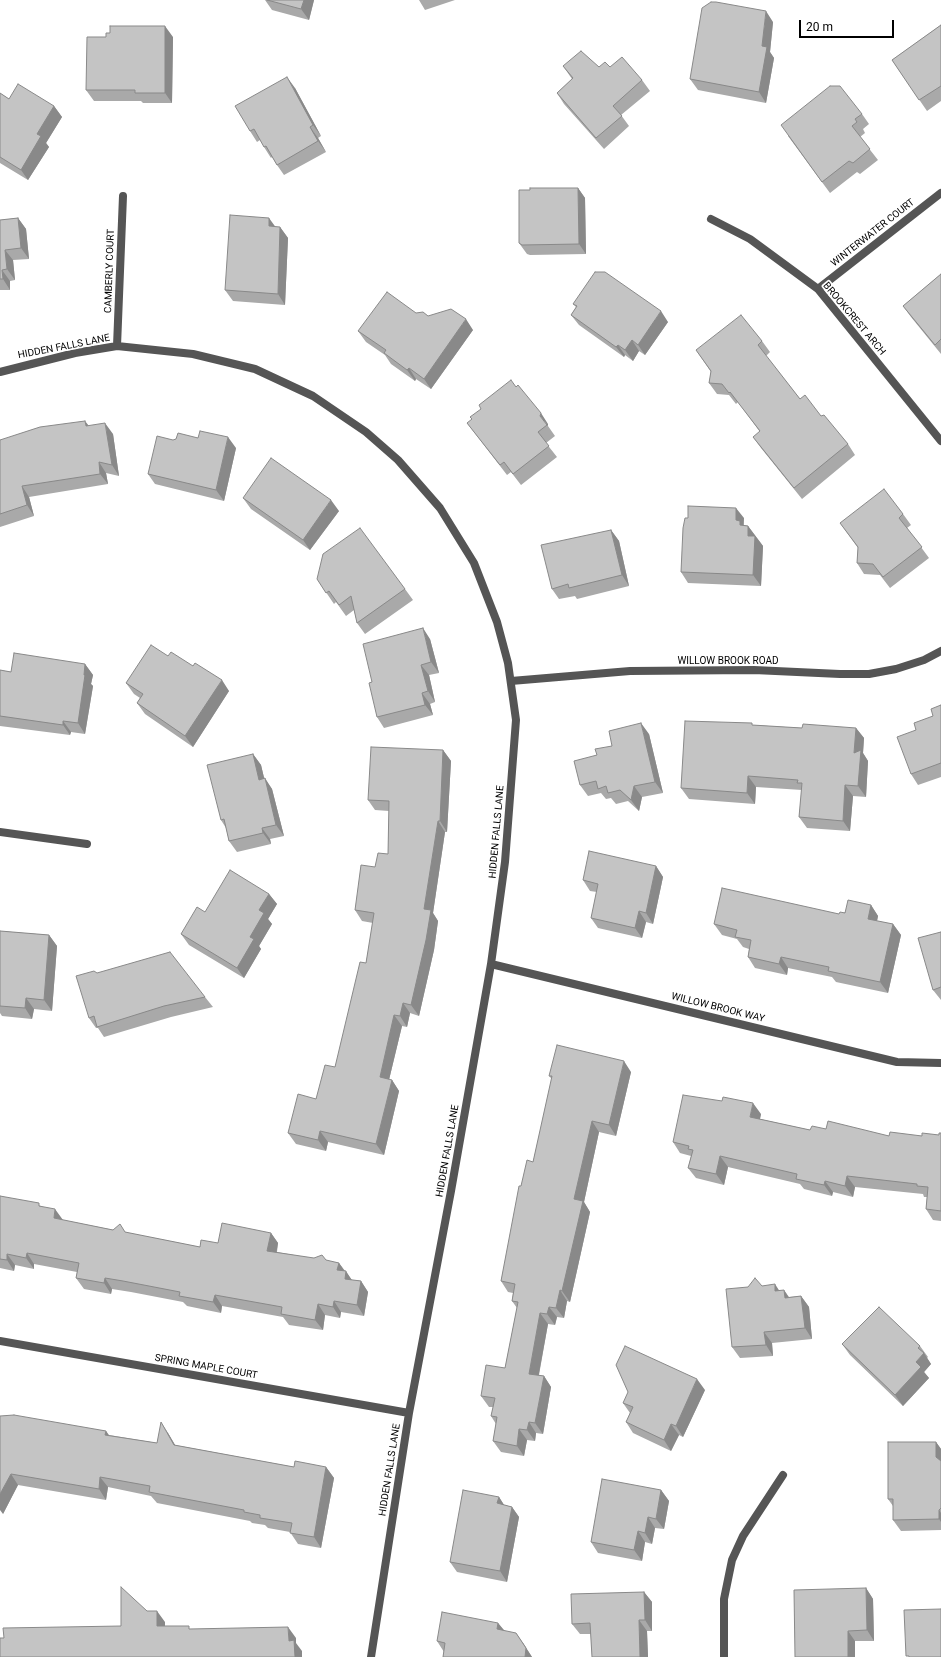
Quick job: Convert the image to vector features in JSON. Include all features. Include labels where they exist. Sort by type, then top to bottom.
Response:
[{"type":"street","name":"WINTERWATER COURT","points":[[818,289],[941,193]]},
{"type":"street","name":"CAMBERLY COURT","points":[[117,346],[123,196]]},
{"type":"street","name":"BROOKCREST ARCH","points":[[711,219],[750,239],[818,289],[941,441]]},
{"type":"street","name":"HIDDEN FALLS LANE","points":[[0,372],[75,353],[117,346],[193,354],[254,370],[313,396],[366,432],[398,460],[440,508],[474,563],[497,622],[508,663],[516,720],[505,862],[491,964],[451,1191],[409,1413],[371,1657]]},
{"type":"street","name":"WILLOW BROOK ROAD","points":[[511,681],[630,671],[754,670],[869,674],[896,669],[924,660],[941,651]]},
{"type":"street","points":[[0,832],[87,844]]},
{"type":"street","name":"WILLOW BROOK WAY","points":[[491,964],[897,1062],[941,1063]]},
{"type":"street","name":"SPRING MAPLE COURT","points":[[0,1340],[409,1413]]},
{"type":"street","points":[[724,1657],[724,1599],[732,1560],[743,1536],[783,1475]]},
{"type":"building","points":[[267,0],[304,0],[301,9]]},
{"type":"building","points":[[711,2],[766,11],[762,46],[767,47],[759,92],[690,79],[702,8]]},
{"type":"building","points":[[941,25],[941,86],[919,100],[892,60]]},
{"type":"building","points":[[110,26],[165,26],[165,93],[135,93],[135,90],[86,90],[87,37],[106,37],[106,33],[110,33]]},
{"type":"building","points":[[581,51],[599,67],[605,62],[610,67],[622,57],[642,80],[613,106],[622,116],[596,138],[557,93],[573,78],[563,66]]},
{"type":"building","points":[[287,77],[313,125],[310,127],[318,141],[277,165],[266,146],[264,147],[254,129],[250,131],[235,106]]},
{"type":"building","points":[[18,84],[54,106],[37,134],[41,136],[21,170],[0,157],[0,93],[9,99]]},
{"type":"building","points":[[830,86],[840,86],[862,114],[855,119],[857,122],[852,126],[870,149],[853,163],[849,161],[822,182],[781,125]]},
{"type":"building","points":[[530,188],[578,188],[579,244],[522,245],[519,243],[519,190],[530,190]]},
{"type":"building","points":[[230,215],[269,218],[269,226],[280,227],[278,294],[225,290]]},
{"type":"building","points":[[18,218],[21,248],[5,250],[7,269],[2,270],[3,279],[0,279],[0,220]]},
{"type":"building","points":[[595,272],[605,272],[661,311],[638,345],[632,340],[625,350],[618,345],[616,347],[571,315],[577,306],[573,304]]},
{"type":"building","points":[[941,274],[941,339],[935,345],[903,306]]},
{"type":"building","points":[[387,292],[416,313],[423,312],[428,316],[451,309],[466,319],[424,379],[409,368],[407,370],[384,353],[386,350],[358,331]]},
{"type":"building","points":[[741,315],[762,341],[758,345],[800,399],[805,395],[821,416],[824,415],[848,444],[794,488],[753,437],[760,431],[730,392],[729,393],[722,384],[709,383],[711,371],[696,350]]},
{"type":"building","points":[[511,380],[516,387],[518,385],[541,413],[540,416],[547,425],[538,432],[549,446],[513,474],[504,462],[500,465],[467,423],[472,419],[470,417],[481,409],[479,405]]},
{"type":"building","points":[[85,421],[86,426],[105,423],[112,465],[99,462],[100,474],[22,486],[27,505],[0,514],[0,440],[40,427]]},
{"type":"building","points":[[200,431],[228,437],[216,490],[148,474],[157,436],[173,440],[176,439],[178,433],[198,438]]},
{"type":"building","points":[[271,458],[331,500],[303,540],[243,498]]},
{"type":"building","points":[[884,489],[903,514],[899,518],[922,547],[883,577],[873,564],[857,563],[858,547],[840,523]]},
{"type":"building","points":[[688,506],[736,508],[736,520],[740,521],[740,525],[748,526],[748,536],[755,536],[753,575],[681,572],[683,528],[685,518],[688,518]]},
{"type":"building","points":[[360,528],[405,589],[357,623],[351,596],[339,605],[329,591],[326,593],[317,579],[323,554]]},
{"type":"building","points":[[611,530],[622,575],[569,588],[568,584],[552,589],[541,545]]},
{"type":"building","points":[[423,628],[431,662],[421,665],[428,691],[422,693],[425,705],[377,717],[369,683],[372,682],[363,644]]},
{"type":"building","points":[[151,645],[168,656],[171,652],[193,666],[195,663],[222,680],[185,736],[137,703],[143,694],[126,683]]},
{"type":"building","points":[[14,653],[85,664],[85,675],[78,723],[63,721],[63,725],[0,716],[0,670],[11,672]]},
{"type":"building","points":[[941,705],[941,763],[911,774],[897,737],[916,730],[914,723],[933,716],[931,709]]},
{"type":"building","points":[[685,721],[752,723],[752,725],[802,728],[803,724],[856,728],[854,753],[861,750],[858,786],[845,785],[843,821],[799,817],[802,783],[797,783],[798,780],[748,776],[747,793],[681,788]]},
{"type":"building","points":[[641,723],[655,782],[634,786],[631,800],[620,790],[608,793],[606,786],[598,789],[596,781],[580,785],[574,761],[597,755],[595,749],[612,746],[609,731]]},
{"type":"building","points":[[371,747],[443,750],[440,821],[438,821],[424,909],[431,910],[426,940],[411,1005],[403,1003],[400,1016],[394,1015],[380,1077],[392,1080],[376,1144],[320,1131],[318,1140],[288,1133],[298,1094],[316,1099],[325,1065],[335,1067],[360,962],[366,963],[374,913],[355,910],[361,865],[375,867],[378,853],[388,854],[389,801],[368,800]]},
{"type":"building","points":[[253,754],[259,780],[265,778],[276,825],[262,828],[263,833],[229,841],[224,819],[221,820],[207,765]]},
{"type":"building","points":[[589,851],[656,866],[646,913],[639,911],[635,928],[591,918],[598,884],[583,880]]},
{"type":"building","points":[[230,870],[269,894],[259,910],[264,913],[250,937],[254,939],[237,968],[181,934],[197,907],[205,912]]},
{"type":"building","points":[[722,888],[839,914],[840,912],[845,913],[848,900],[871,905],[868,919],[893,924],[880,982],[828,971],[829,967],[781,957],[779,964],[748,957],[751,940],[735,937],[737,930],[714,924]]},
{"type":"building","points":[[0,931],[49,935],[44,1000],[26,998],[25,1008],[0,1006]]},
{"type":"building","points":[[941,932],[941,987],[933,990],[918,938]]},
{"type":"building","points":[[170,952],[205,997],[164,1006],[97,1027],[94,1016],[89,1018],[76,976],[94,971],[97,973]]},
{"type":"building","points":[[557,1045],[624,1061],[609,1125],[592,1121],[574,1199],[583,1201],[562,1291],[560,1290],[556,1308],[549,1307],[547,1314],[540,1313],[529,1374],[544,1376],[535,1423],[529,1422],[527,1430],[519,1429],[517,1446],[493,1441],[497,1417],[491,1416],[495,1398],[481,1396],[486,1365],[505,1368],[518,1302],[512,1301],[515,1284],[501,1281],[519,1186],[521,1186],[527,1160],[533,1162],[552,1076],[549,1076]]},
{"type":"building","points":[[683,1095],[722,1101],[723,1097],[753,1103],[750,1117],[810,1130],[812,1126],[826,1129],[828,1121],[889,1136],[890,1132],[922,1136],[922,1133],[939,1135],[939,1133],[941,1133],[941,1211],[926,1209],[928,1187],[917,1186],[917,1184],[847,1176],[845,1186],[825,1181],[824,1185],[796,1179],[797,1174],[720,1156],[716,1174],[688,1168],[693,1150],[688,1149],[689,1146],[673,1142]]},
{"type":"building","points":[[0,1196],[39,1203],[39,1206],[55,1209],[54,1218],[113,1230],[120,1224],[125,1232],[200,1247],[201,1240],[218,1243],[222,1223],[271,1233],[267,1251],[314,1258],[322,1255],[326,1260],[339,1263],[337,1270],[346,1271],[345,1279],[361,1281],[357,1305],[334,1301],[333,1307],[318,1304],[315,1320],[281,1314],[282,1307],[215,1295],[213,1302],[179,1296],[180,1292],[123,1281],[105,1278],[104,1283],[76,1278],[79,1263],[27,1253],[26,1258],[7,1254],[7,1260],[0,1259]]},
{"type":"building","points":[[755,1278],[762,1286],[775,1284],[775,1291],[784,1290],[785,1298],[801,1296],[805,1328],[764,1332],[766,1345],[732,1347],[726,1289],[748,1287]]},
{"type":"building","points":[[879,1307],[920,1346],[918,1348],[924,1353],[916,1362],[921,1367],[895,1395],[842,1344]]},
{"type":"building","points":[[625,1346],[697,1379],[676,1426],[671,1424],[664,1440],[626,1422],[633,1407],[623,1403],[628,1392],[616,1365]]},
{"type":"building","points":[[14,1415],[106,1431],[105,1435],[157,1443],[161,1422],[174,1445],[294,1467],[295,1461],[326,1467],[314,1537],[290,1533],[292,1523],[260,1518],[260,1515],[244,1512],[244,1510],[149,1492],[150,1486],[100,1477],[99,1489],[11,1474],[0,1494],[0,1416]]},
{"type":"building","points":[[888,1442],[936,1442],[936,1457],[941,1461],[941,1508],[939,1510],[939,1519],[893,1520],[893,1499],[888,1499]]},
{"type":"building","points":[[602,1479],[661,1490],[656,1519],[648,1517],[645,1533],[638,1531],[634,1550],[591,1542]]},
{"type":"building","points":[[463,1490],[499,1497],[497,1503],[512,1507],[500,1571],[450,1562]]},
{"type":"building","points":[[121,1587],[147,1611],[157,1611],[157,1626],[189,1626],[189,1629],[288,1627],[289,1641],[294,1640],[295,1657],[0,1657],[0,1638],[4,1638],[3,1628],[121,1626]]},
{"type":"building","points":[[866,1588],[867,1630],[848,1631],[848,1657],[795,1657],[794,1590]]},
{"type":"building","points":[[644,1592],[645,1620],[639,1620],[640,1657],[592,1657],[590,1623],[572,1624],[571,1594]]},
{"type":"building","points":[[941,1609],[941,1657],[906,1656],[904,1610]]},
{"type":"building","points":[[442,1612],[498,1623],[497,1629],[516,1633],[526,1648],[525,1657],[443,1657],[445,1643],[437,1641]]}]
